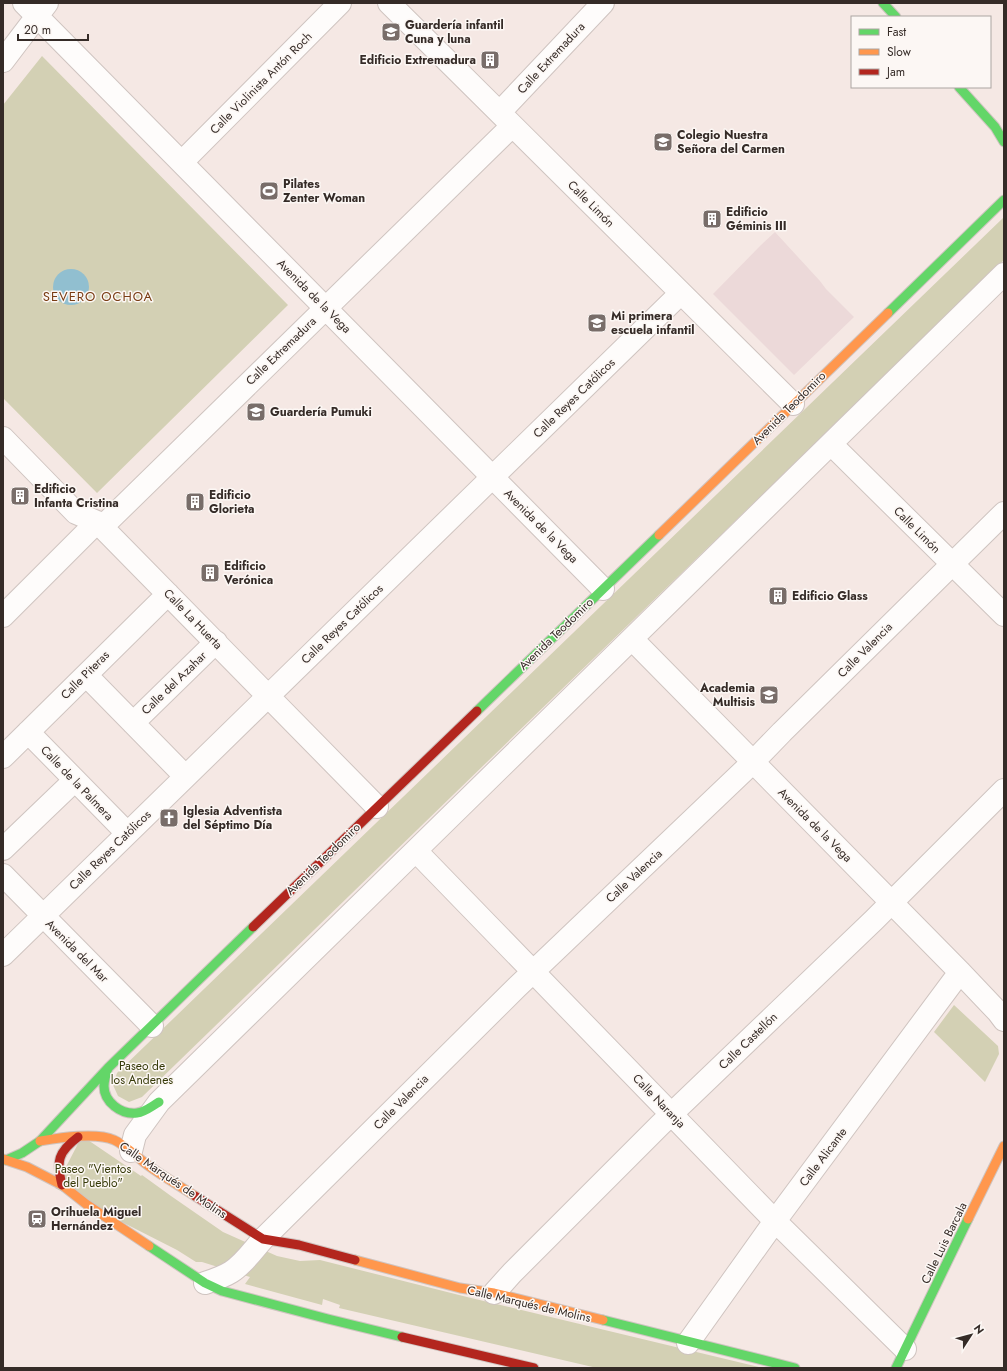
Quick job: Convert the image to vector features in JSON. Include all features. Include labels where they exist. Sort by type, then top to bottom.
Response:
[{"type":"street","name":"Calle Violinista Antón Roch","points":[[182,162],[340,3]]},
{"type":"street","name":"Calle Limón","points":[[389,3],[793,404]]},
{"type":"street","name":"Calle Extremadura","points":[[3,616],[325,307],[506,119],[603,3]]},
{"type":"street","points":[[883,3],[895,16]]},
{"type":"street","name":"Avenida de la Vega","points":[[36,7],[182,162],[603,589]]},
{"type":"street","points":[[3,61],[36,7]]},
{"type":"street","points":[[960,88],[995,127],[1004,142]]},
{"type":"street","points":[[995,127],[1004,132]]},
{"type":"street","name":"Avenida Teodomiro","points":[[5,1159],[22,1153],[40,1141],[108,1068],[603,589],[839,358],[1004,200]]},
{"type":"street","points":[[132,1151],[135,1135],[159,1102],[1004,274]]},
{"type":"street","name":"Calle Reyes Católicos","points":[[3,955],[42,915],[681,293]]},
{"type":"street","name":"Calle La Huerta","points":[[3,438],[76,513],[100,524],[377,807]]},
{"type":"street","name":"Calle Limón","points":[[831,444],[1004,615]]},
{"type":"street","name":"Calle Valencia","points":[[263,1239],[533,972],[753,762],[1004,513]]},
{"type":"street","name":"Calle Piteras","points":[[3,757],[168,594]]},
{"type":"street","name":"Avenida de la Vega","points":[[632,639],[1002,1015]]},
{"type":"street","name":"Calle del Azahar","points":[[133,723],[216,642]]},
{"type":"street","points":[[86,675],[185,776]]},
{"type":"street","name":"Calle de la Palmera","points":[[28,732],[127,833]]},
{"type":"street","points":[[3,849],[74,780]]},
{"type":"street","name":"Calle Castellón","points":[[494,1294],[512,1273],[672,1114],[891,903],[1004,790]]},
{"type":"street","name":"Calle Naranja","points":[[416,851],[775,1221],[902,1362]]},
{"type":"street","name":"Avenida del Mar","points":[[3,875],[152,1026]]},
{"type":"street","name":"Calle Alicante","points":[[688,1342],[775,1221],[960,972]]},
{"type":"street","points":[[108,1068],[104,1081],[104,1091],[132,1113],[143,1111],[159,1102]]},
{"type":"street","points":[[62,1185],[58,1171],[60,1153],[68,1144],[78,1137]]},
{"type":"street","name":"Calle Marqués de Molins","points":[[40,1141],[56,1138],[78,1137],[106,1137],[115,1140],[132,1151],[149,1166],[263,1239],[300,1245],[460,1288],[494,1294],[795,1368]]},
{"type":"street","name":"Calle Luis Barcala","points":[[902,1362],[1004,1146]]},
{"type":"street","points":[[5,1159],[27,1167],[62,1185],[82,1201],[205,1284],[222,1291],[534,1368]]},
{"type":"street","points":[[205,1284],[232,1271],[243,1262],[263,1239]]},
{"type":"shaded area","points":[[775,232],[826,289],[854,317],[794,375],[713,294]]},
{"type":"green space","points":[[42,56],[288,305],[97,493],[3,398],[3,105]]},
{"type":"green space","name":"Paseo de los Andenes","points":[[1003,218],[1004,260],[142,1097],[129,1102],[118,1096],[113,1085],[117,1073]]},
{"type":"green space","points":[[954,1005],[998,1046],[999,1054],[985,1082],[934,1032]]},
{"type":"green space","name":"Paseo \"Vientos del Pueblo\"","points":[[82,1136],[141,1176],[142,1175],[223,1232],[277,1256],[300,1261],[320,1260],[763,1368],[597,1368],[339,1308],[340,1305],[323,1299],[322,1305],[245,1284],[250,1277],[202,1262],[196,1262],[177,1250],[55,1188]]},
{"type":"water","points":[[75,269],[84,274],[88,280],[88,294],[84,300],[75,305],[67,305],[58,300],[54,294],[53,283],[58,274],[64,270]]},
{"type":"traffic: fast","points":[[883,3],[895,16]]},
{"type":"traffic: fast","points":[[960,88],[995,127],[1004,142]]},
{"type":"traffic: fast","points":[[888,313],[1004,200]]},
{"type":"traffic: fast","points":[[477,711],[659,535]]},
{"type":"traffic: fast","points":[[6,1160],[22,1153],[40,1141],[108,1068],[253,927]]},
{"type":"traffic: fast","points":[[108,1068],[104,1086],[107,1097],[114,1106],[125,1112],[137,1113],[146,1110],[159,1102]]},
{"type":"traffic: fast","points":[[896,1368],[968,1219]]},
{"type":"traffic: fast","points":[[149,1246],[205,1283],[222,1291],[402,1337]]},
{"type":"traffic: fast","points":[[603,1320],[795,1368]]},
{"type":"traffic: slow","points":[[659,535],[888,313]]},
{"type":"traffic: slow","points":[[40,1141],[88,1136],[98,1136],[114,1140],[155,1170],[195,1196]]},
{"type":"traffic: slow","points":[[968,1219],[1004,1146]]},
{"type":"traffic: slow","points":[[3,1159],[27,1167],[62,1185],[86,1204],[149,1246]]},
{"type":"traffic: slow","points":[[355,1260],[460,1288],[494,1293],[603,1320]]},
{"type":"traffic: jam","points":[[253,927],[477,711]]},
{"type":"traffic: jam","points":[[62,1185],[59,1169],[60,1158],[66,1147],[78,1137]]},
{"type":"traffic: jam","points":[[195,1196],[263,1239],[299,1245],[355,1260]]},
{"type":"traffic: jam","points":[[402,1337],[534,1368]]},
{"type":"place","name":"Guardería infantil Cuna y luna","points":[[391,32]]},
{"type":"place","name":"Edificio Extremadura","points":[[490,60]]},
{"type":"place","name":"Colegio Nuestra Señora del Carmen","points":[[663,142]]},
{"type":"place","name":"Pilates Zenter Woman","points":[[269,191]]},
{"type":"place","name":"Edificio Géminis III","points":[[712,219]]},
{"type":"place","name":"Mi primera escuela infantil","points":[[597,323]]},
{"type":"place","name":"Guardería Pumuki","points":[[256,412]]},
{"type":"place","name":"Edificio Infanta Cristina","points":[[20,496]]},
{"type":"place","name":"Edificio Glorieta","points":[[195,502]]},
{"type":"place","name":"Edificio Verónica","points":[[210,573]]},
{"type":"place","name":"Edificio Glass","points":[[778,596]]},
{"type":"place","name":"Academia Multisis","points":[[769,695]]},
{"type":"place","name":"Iglesia Adventista del Séptimo Día","points":[[169,818]]},
{"type":"place","name":"Orihuela Miguel Hernández","points":[[37,1219]]},
{"type":"district","name":"SEVERO OCHOA","points":[[98,296]]}]
